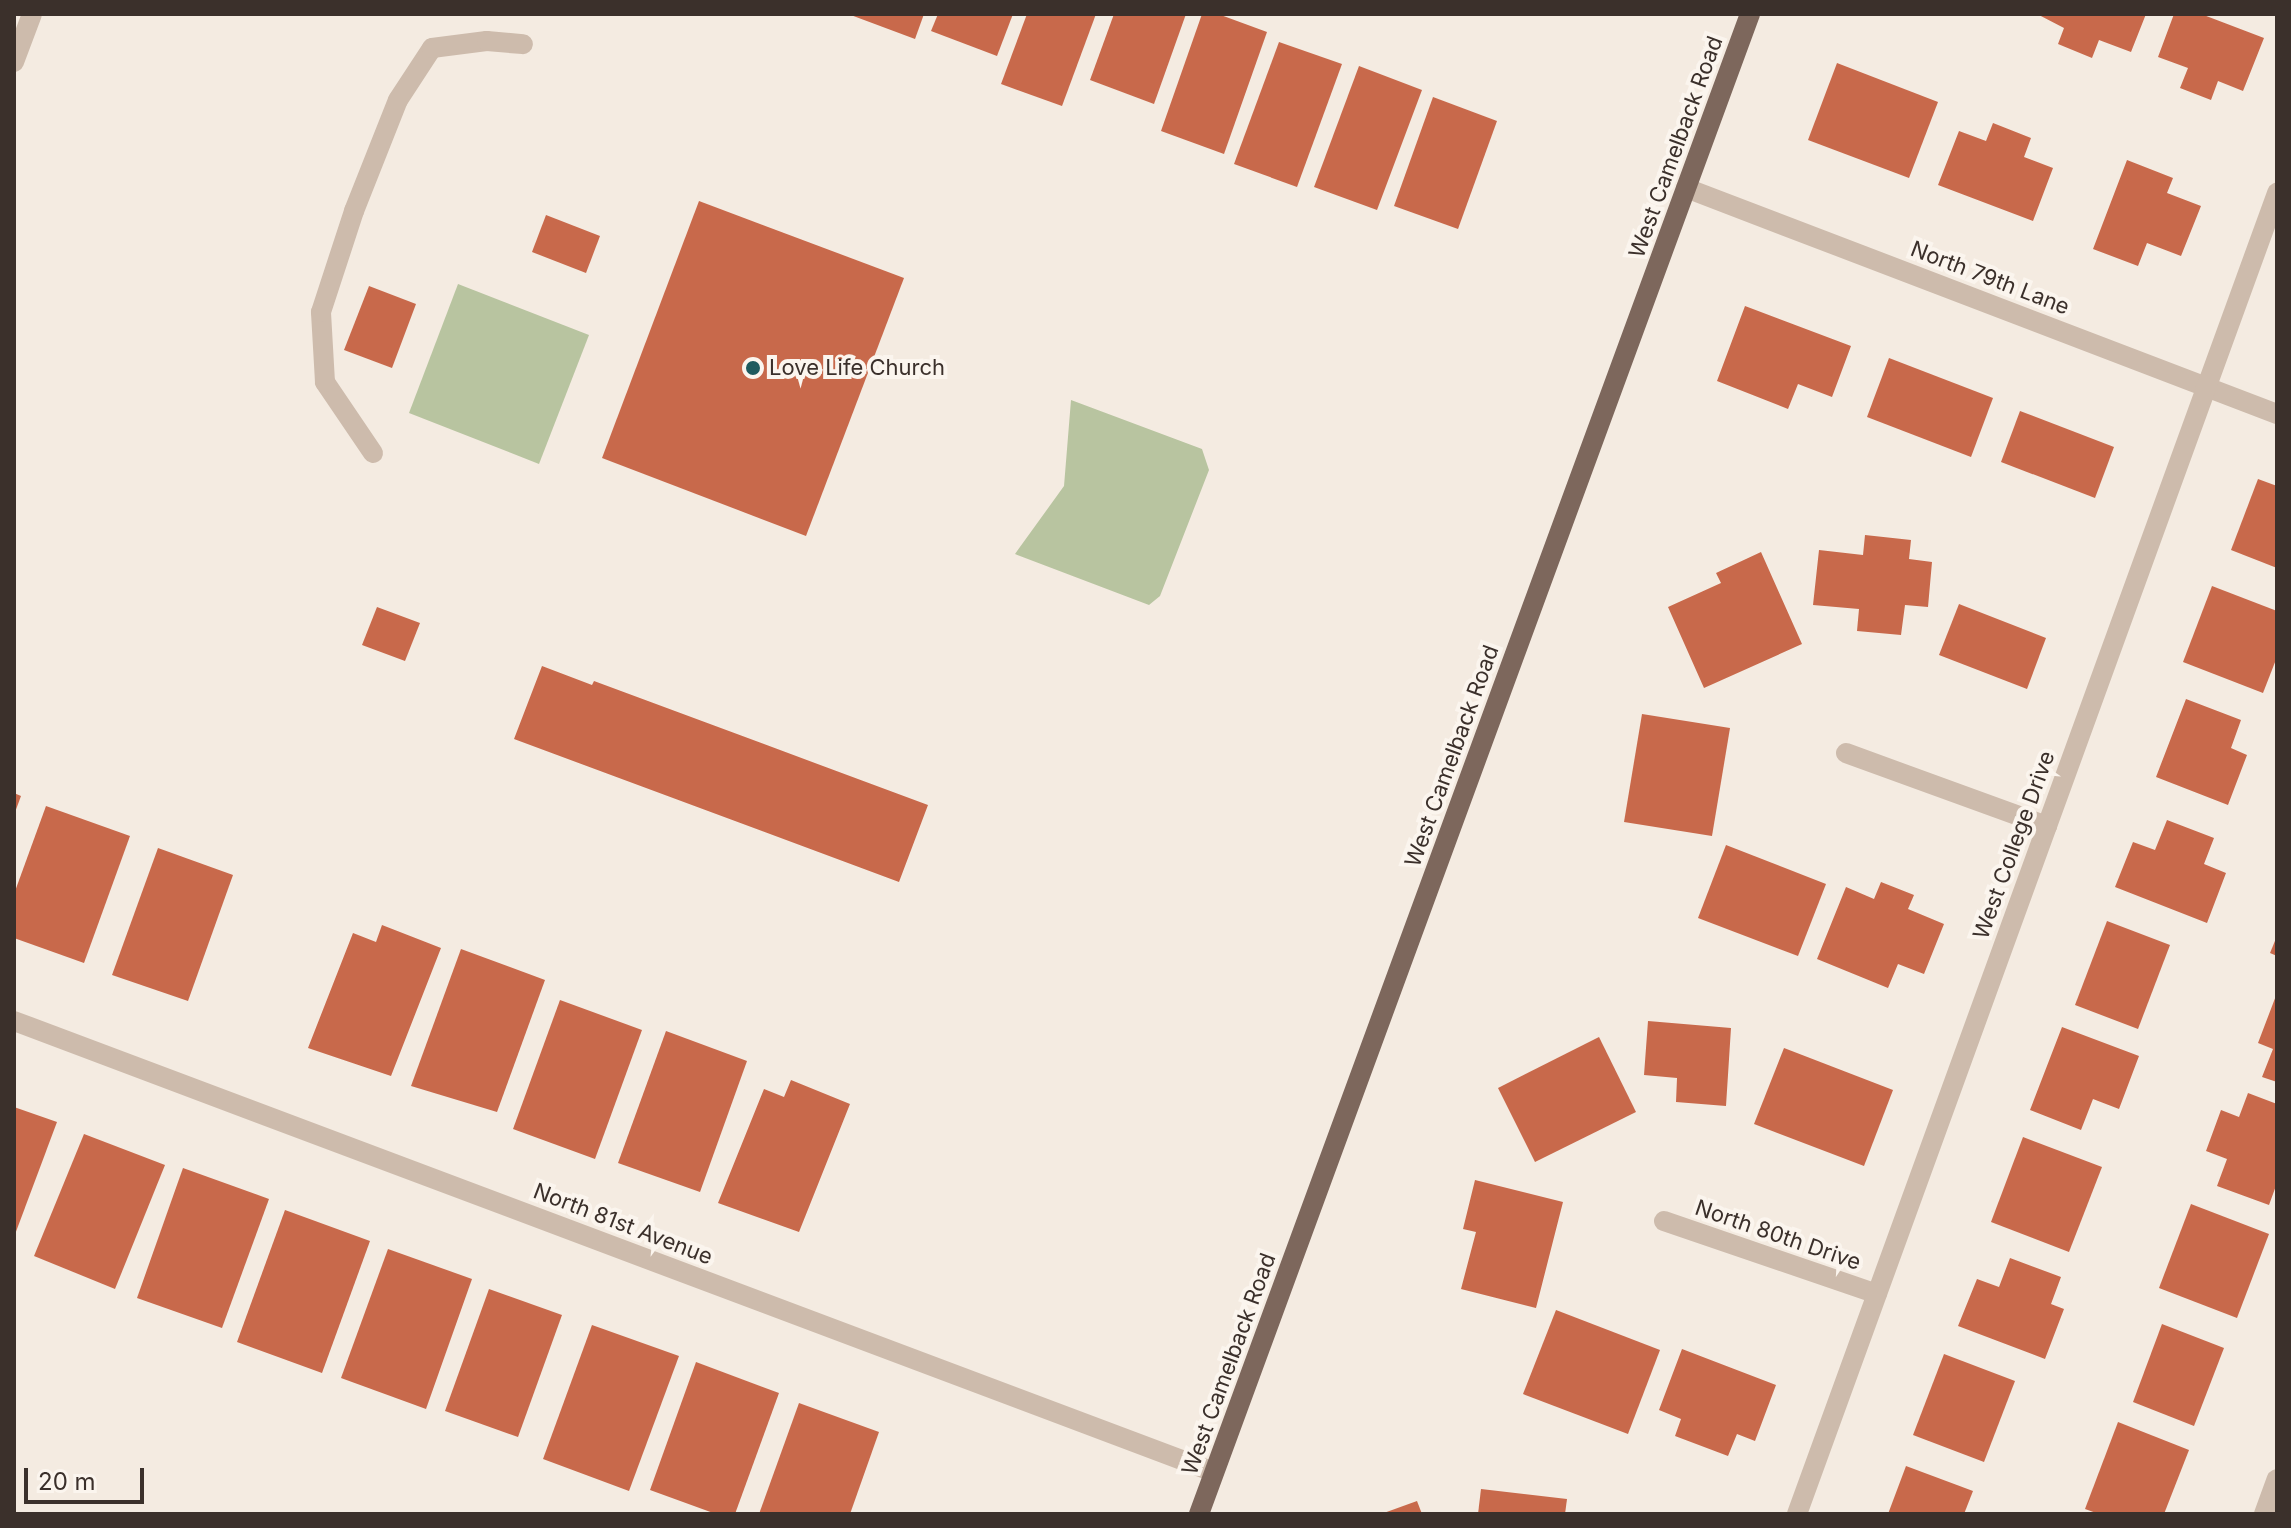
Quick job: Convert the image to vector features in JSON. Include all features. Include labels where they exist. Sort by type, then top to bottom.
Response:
[{"type":"main road","name":"West Camelback Road","points":[[1199,1514],[1750,14]]},
{"type":"street","points":[[14,62],[32,14]]},
{"type":"street","points":[[373,453],[325,382],[321,312],[354,211],[398,100],[432,48],[487,41],[523,44]]},
{"type":"street","name":"North 79th Lane","points":[[1686,188],[2277,414]]},
{"type":"street","name":"West College Drive","points":[[1797,1514],[2277,193]]},
{"type":"street","points":[[1846,753],[2047,826]]},
{"type":"street","name":"North 81st Avenue","points":[[14,1021],[1214,1472]]},
{"type":"street","name":"North 80th Drive","points":[[1664,1221],[1877,1294]]},
{"type":"street","points":[[2264,1514],[2277,1479]]},
{"type":"green space","points":[[458,284],[589,335],[539,464],[409,413]]},
{"type":"green space","points":[[1071,400],[1202,449],[1209,470],[1160,596],[1149,605],[1015,554],[1064,486]]},
{"type":"building","points":[[848,14],[924,14],[915,39]]},
{"type":"building","points":[[938,14],[1013,14],[997,56],[931,31]]},
{"type":"building","points":[[1027,14],[1096,14],[1062,106],[1001,84]]},
{"type":"building","points":[[1114,14],[1186,14],[1154,104],[1090,80]]},
{"type":"building","points":[[1202,14],[1218,14],[1267,32],[1224,154],[1161,131]]},
{"type":"building","points":[[2037,14],[2146,14],[2131,52],[2099,40],[2092,58],[2058,44],[2064,28]]},
{"type":"building","points":[[2174,14],[2201,14],[2264,38],[2243,91],[2218,81],[2211,100],[2180,88],[2188,68],[2158,57]]},
{"type":"building","points":[[1279,42],[1342,64],[1297,187],[1234,164]]},
{"type":"building","points":[[1837,63],[1938,102],[1909,178],[1808,140]]},
{"type":"building","points":[[1359,66],[1422,90],[1377,210],[1314,187]]},
{"type":"building","points":[[1433,97],[1497,121],[1458,229],[1394,206]]},
{"type":"building","points":[[1993,123],[2031,138],[2024,157],[2053,168],[2033,221],[1938,185],[1959,131],[1986,141]]},
{"type":"building","points":[[2127,160],[2173,178],[2167,193],[2201,206],[2181,256],[2147,243],[2138,266],[2093,249]]},
{"type":"building","name":"Love Life Church","points":[[699,201],[904,278],[806,536],[602,458]]},
{"type":"building","points":[[546,215],[600,236],[586,273],[532,252]]},
{"type":"building","points":[[369,286],[416,304],[392,368],[344,350]]},
{"type":"building","points":[[1745,306],[1851,346],[1832,397],[1798,384],[1788,409],[1717,381]]},
{"type":"building","points":[[1889,358],[1993,398],[1971,457],[1867,417]]},
{"type":"building","points":[[2020,411],[2114,447],[2095,498],[2001,462]]},
{"type":"building","points":[[2258,479],[2277,486],[2277,568],[2231,550]]},
{"type":"building","points":[[1865,535],[1911,540],[1909,559],[1932,562],[1928,607],[1905,605],[1901,635],[1857,631],[1859,609],[1813,605],[1819,550],[1863,555]]},
{"type":"building","points":[[1761,552],[1802,644],[1704,688],[1668,607],[1721,583],[1716,573]]},
{"type":"building","points":[[2212,586],[2277,611],[2277,657],[2263,693],[2183,662]]},
{"type":"building","points":[[1959,604],[2046,638],[2027,689],[1939,655]]},
{"type":"building","points":[[377,607],[420,623],[405,661],[362,645]]},
{"type":"building","points":[[542,666],[592,685],[594,681],[928,805],[899,882],[514,739]]},
{"type":"building","points":[[2186,699],[2241,720],[2231,748],[2247,755],[2228,805],[2156,777]]},
{"type":"building","points":[[1642,714],[1730,728],[1712,836],[1624,822]]},
{"type":"building","points":[[14,793],[21,796],[14,815]]},
{"type":"building","points":[[46,806],[130,836],[84,963],[14,938],[14,894]]},
{"type":"building","points":[[2167,820],[2214,838],[2204,864],[2226,873],[2207,923],[2115,887],[2133,842],[2155,850]]},
{"type":"building","points":[[1726,845],[1826,884],[1798,956],[1698,918]]},
{"type":"building","points":[[158,848],[233,875],[188,1001],[112,975]]},
{"type":"building","points":[[1881,882],[1914,895],[1908,909],[1944,924],[1924,974],[1898,964],[1888,988],[1817,959],[1846,887],[1874,899]]},
{"type":"building","points":[[2107,921],[2170,945],[2138,1029],[2075,1005]]},
{"type":"building","points":[[382,925],[441,948],[391,1076],[308,1048],[353,933],[376,942]]},
{"type":"building","points":[[2277,936],[2277,956],[2270,953]]},
{"type":"building","points":[[461,949],[545,980],[497,1112],[411,1086]]},
{"type":"building","points":[[2277,993],[2277,1082],[2262,1077],[2273,1049],[2258,1043]]},
{"type":"building","points":[[560,1000],[642,1030],[595,1159],[513,1129]]},
{"type":"building","points":[[1648,1021],[1731,1028],[1726,1106],[1676,1102],[1677,1078],[1644,1075]]},
{"type":"building","points":[[2062,1027],[2139,1056],[2119,1109],[2093,1099],[2081,1130],[2030,1110]]},
{"type":"building","points":[[666,1031],[747,1061],[700,1192],[618,1163]]},
{"type":"building","points":[[1599,1037],[1636,1112],[1535,1162],[1498,1088]]},
{"type":"building","points":[[1784,1048],[1893,1090],[1864,1166],[1754,1124]]},
{"type":"building","points":[[791,1080],[850,1104],[799,1232],[718,1203],[764,1089],[784,1097]]},
{"type":"building","points":[[2248,1093],[2277,1104],[2277,1183],[2269,1205],[2217,1186],[2227,1159],[2206,1151],[2221,1110],[2239,1117]]},
{"type":"building","points":[[14,1107],[57,1122],[14,1237]]},
{"type":"building","points":[[84,1134],[165,1165],[115,1289],[34,1256]]},
{"type":"building","points":[[2023,1137],[2102,1167],[2069,1252],[1991,1222]]},
{"type":"building","points":[[183,1168],[269,1199],[222,1328],[137,1298]]},
{"type":"building","points":[[1475,1180],[1563,1202],[1536,1308],[1461,1289],[1476,1232],[1463,1229]]},
{"type":"building","points":[[2191,1204],[2269,1234],[2237,1318],[2159,1288]]},
{"type":"building","points":[[285,1210],[370,1241],[322,1373],[237,1342]]},
{"type":"building","points":[[388,1249],[472,1279],[426,1409],[341,1378]]},
{"type":"building","points":[[2010,1258],[2061,1277],[2051,1304],[2064,1309],[2045,1359],[1958,1326],[1977,1279],[1999,1287]]},
{"type":"building","points":[[489,1289],[562,1315],[518,1437],[445,1411]]},
{"type":"building","points":[[1556,1310],[1660,1350],[1628,1434],[1523,1394]]},
{"type":"building","points":[[2162,1324],[2224,1348],[2194,1426],[2133,1402]]},
{"type":"building","points":[[592,1325],[679,1356],[629,1491],[543,1459]]},
{"type":"building","points":[[1682,1349],[1776,1385],[1755,1441],[1737,1434],[1728,1456],[1675,1436],[1681,1419],[1659,1410]]},
{"type":"building","points":[[1944,1354],[2015,1381],[1984,1462],[1913,1435]]},
{"type":"building","points":[[696,1362],[779,1393],[735,1514],[716,1514],[650,1490]]},
{"type":"building","points":[[799,1403],[879,1432],[850,1514],[759,1514]]},
{"type":"building","points":[[2118,1422],[2189,1450],[2164,1514],[2099,1514],[2085,1509]]},
{"type":"building","points":[[1906,1466],[1973,1491],[1964,1514],[1888,1514]]},
{"type":"building","points":[[1481,1489],[1567,1499],[1565,1514],[1478,1514]]},
{"type":"building","points":[[1417,1501],[1422,1514],[1381,1514]]},
{"type":"place","name":"Love Life Church","points":[[753,368]]}]
